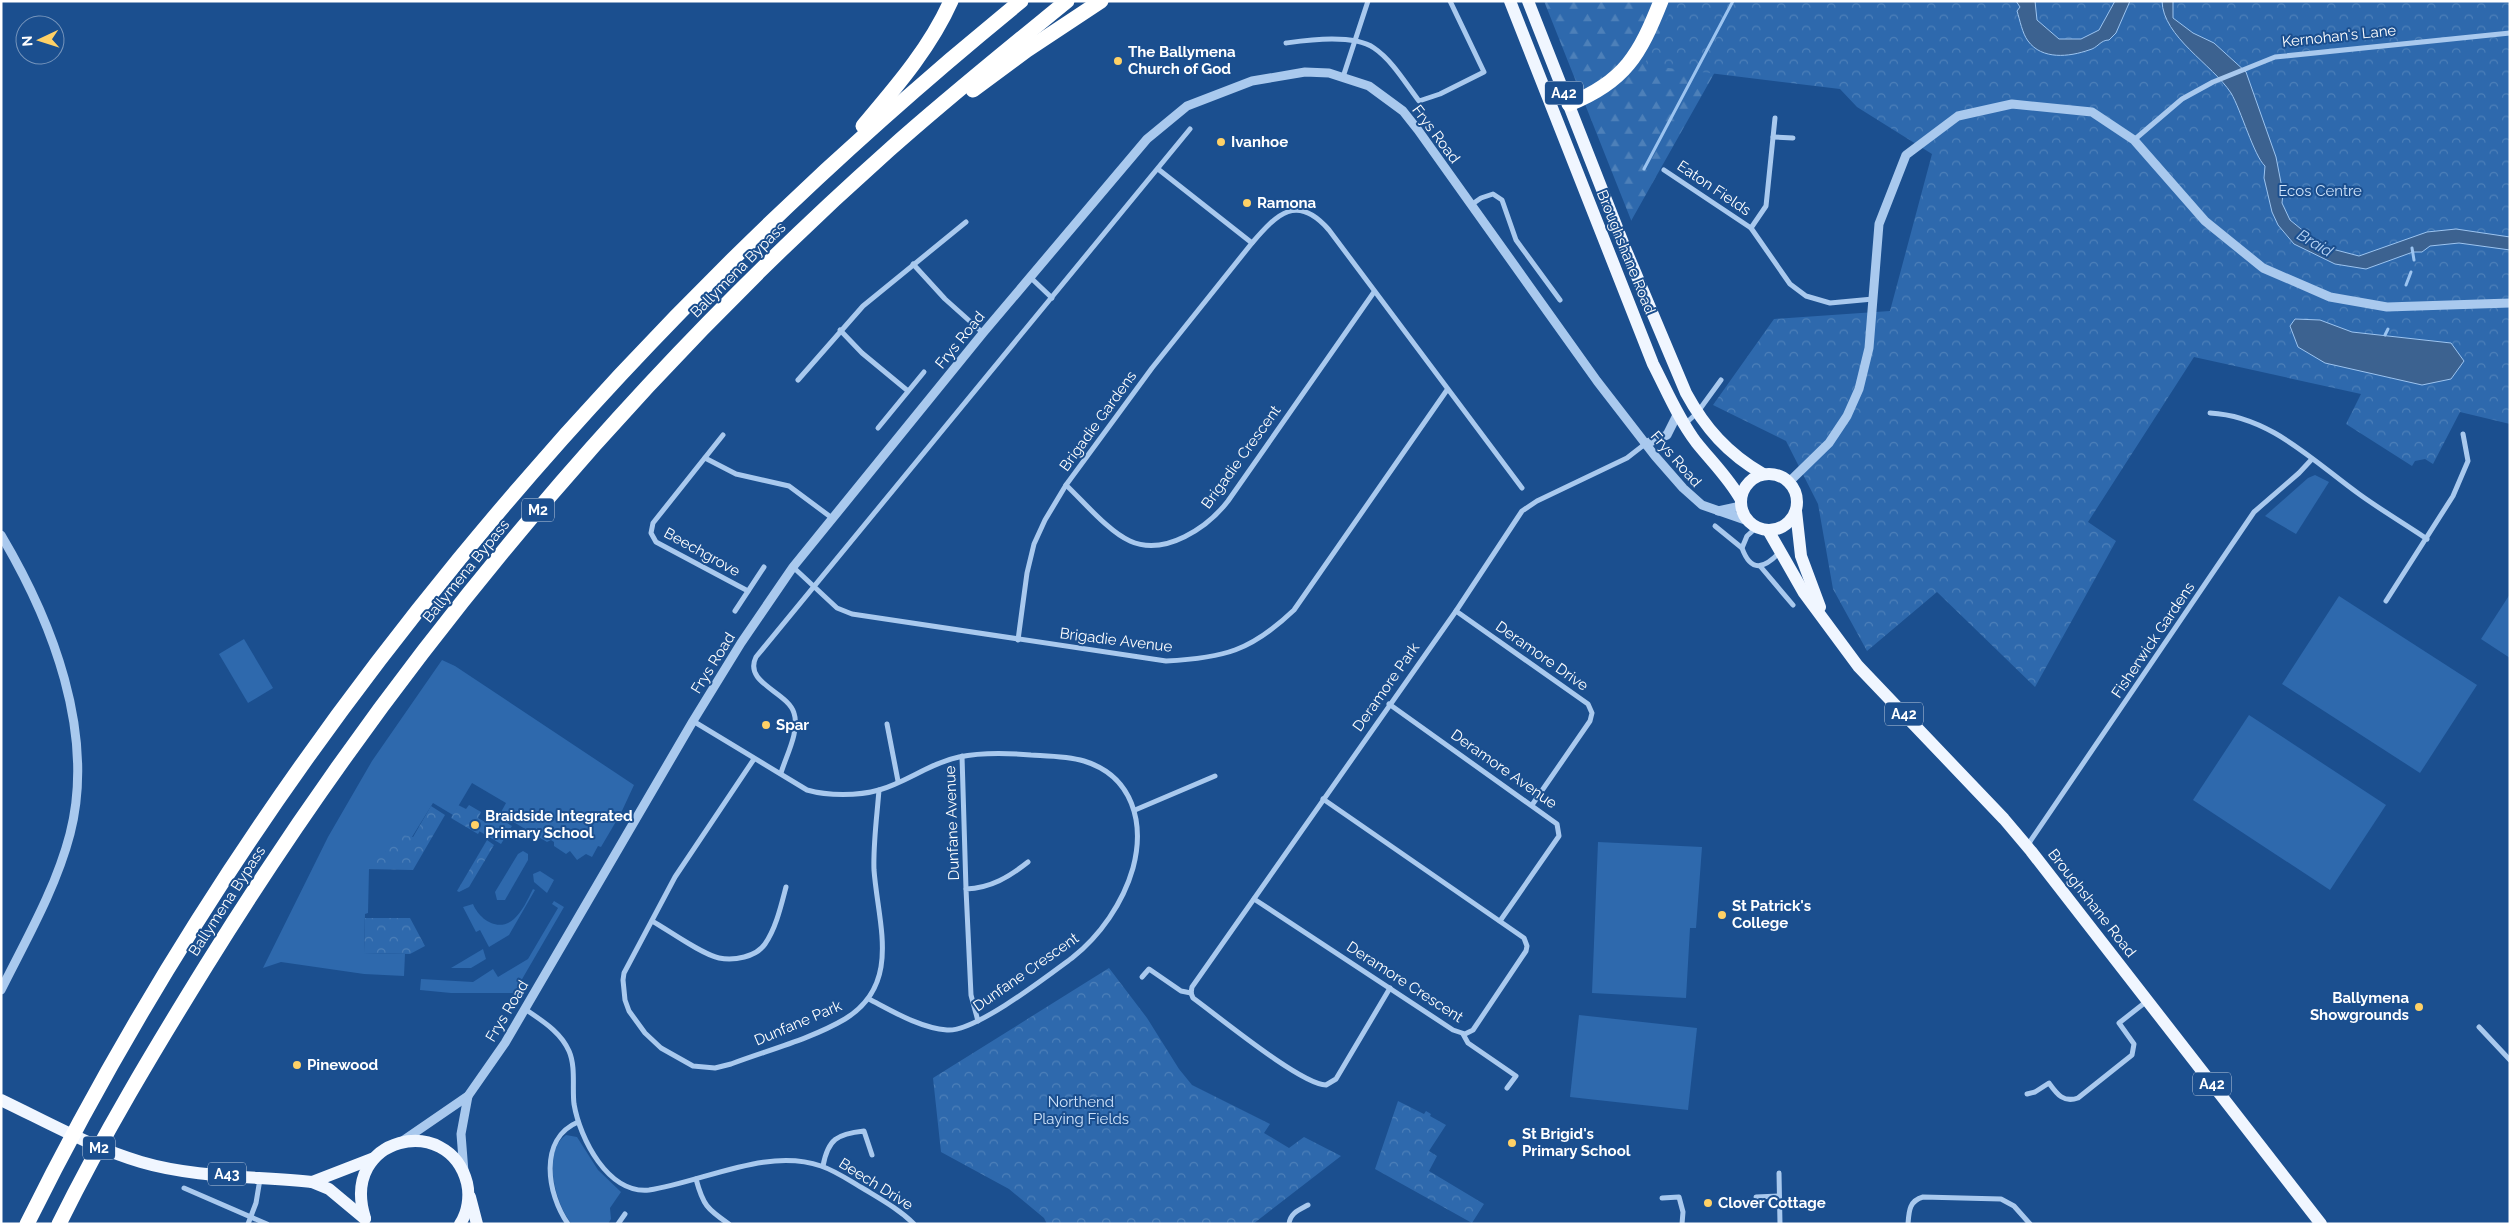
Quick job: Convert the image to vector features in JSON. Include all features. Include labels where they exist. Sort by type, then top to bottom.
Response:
[{"type":"highway","points":[[825,171],[908,72],[930,40],[951,1]]},
{"type":"highway","name":"Ballymena Bypass","points":[[27,1224],[56,1165],[154,992],[223,881],[308,756],[488,524],[644,348],[825,171],[950,60],[1021,1]]},
{"type":"highway","name":"Ballymena Bypass","points":[[59,1224],[79,1184],[172,1020],[251,893],[367,724],[480,579],[572,470],[686,346],[795,238],[888,150],[1067,1]]},
{"type":"highway","points":[[888,150],[1027,50],[1101,1]]},
{"type":"highway","points":[[1569,104],[1602,87],[1628,67],[1646,38],[1661,1]]},
{"type":"main road","name":"Broughshane Road","points":[[1510,1],[1650,356],[1681,419],[1732,484],[1741,503]]},
{"type":"main road","name":"Broughshane Road","points":[[1528,1],[1669,357],[1697,412],[1731,453],[1763,474]]},
{"type":"main road","points":[[1546,95],[1555,102],[1569,104]]},
{"type":"main road","points":[[1741,503],[1748,483],[1763,474]]},
{"type":"main road","name":"A42","points":[[1763,474],[1777,475],[1789,482],[1796,496],[1801,556],[1823,616]]},
{"type":"main road","name":"A42","points":[[1741,503],[1758,526],[1782,551],[1804,593],[1823,616]]},
{"type":"main road","points":[[1758,526],[1785,525],[1796,511]]},
{"type":"main road","name":"Broughshane Road","points":[[1823,616],[1858,666],[2004,819],[2027,847],[2321,1224]]},
{"type":"main road","name":"A43","points":[[1,1100],[113,1152],[142,1162],[173,1169],[312,1182],[330,1189],[367,1221]]},
{"type":"main road","name":"A43","points":[[367,1221],[360,1203],[360,1187],[365,1172],[374,1158],[386,1148],[401,1142],[424,1142],[445,1150],[457,1161],[464,1175],[477,1224]]},
{"type":"main road","name":"A43","points":[[312,1182],[374,1158]]},
{"type":"main road","name":"A43","points":[[460,1224],[467,1206],[468,1190]]},
{"type":"street","points":[[1343,76],[1368,1]]},
{"type":"street","points":[[1286,43],[1315,39],[1355,41],[1372,47],[1383,55],[1419,101],[1440,94],[1484,72],[1450,1]]},
{"type":"street","name":"Kernohan's Lane","points":[[2134,140],[2182,99],[2212,82],[2260,62],[2285,55],[2510,33]]},
{"type":"street","name":"Frys Road","points":[[401,1142],[468,1096],[525,1009],[693,721],[741,643],[793,568],[983,333],[1147,139],[1165,122],[1187,106],[1232,87],[1273,76],[1306,72],[1343,76],[1368,86],[1403,111],[1645,444],[1690,495],[1702,505],[1758,526]]},
{"type":"street","points":[[1789,482],[1829,443],[1847,416],[1859,389],[1866,362],[1879,224],[1906,155],[1958,116],[2012,104],[2092,112],[2134,140],[2205,221],[2262,268],[2330,298],[2387,307],[2510,303]]},
{"type":"street","name":"Eaton Fields","points":[[1750,228],[1766,206],[1775,118]]},
{"type":"street","points":[[780,774],[794,731],[795,716],[787,702],[756,676],[753,666],[756,657],[1190,129]]},
{"type":"street","points":[[1773,137],[1793,138]]},
{"type":"street","points":[[1158,169],[1252,243]]},
{"type":"street","name":"Eaton Fields","points":[[1664,170],[1750,228],[1790,284],[1806,296],[1830,302],[1873,299]]},
{"type":"street","points":[[1471,205],[1485,196],[1493,194],[1502,200],[1516,240],[1560,300]]},
{"type":"street","name":"Brigadie Gardens","points":[[1018,640],[1026,573],[1034,544],[1066,485],[1152,368],[1252,243],[1280,214],[1294,211],[1311,214],[1332,234],[1522,488]]},
{"type":"street","points":[[798,380],[863,306],[966,222]]},
{"type":"street","points":[[913,264],[945,299],[983,333]]},
{"type":"street","points":[[1030,278],[1052,298]]},
{"type":"street","name":"Brigadie Crescent","points":[[1066,485],[1116,532],[1136,544],[1165,543],[1195,531],[1210,521],[1228,501],[1374,292]]},
{"type":"street","points":[[840,330],[862,353],[908,391]]},
{"type":"street","points":[[878,428],[924,372]]},
{"type":"street","points":[[1645,444],[1667,434],[1681,419],[1697,412],[1721,380]]},
{"type":"street","name":"Brigadie Avenue","points":[[793,568],[839,610],[846,613],[1166,661],[1201,659],[1242,649],[1272,632],[1294,610],[1447,390]]},
{"type":"street","points":[[2210,413],[2228,414],[2282,436],[2367,500],[2427,539]]},
{"type":"street","points":[[2386,601],[2453,496],[2468,460],[2463,434]]},
{"type":"street","name":"Beechgrove","points":[[724,435],[653,523],[652,536],[656,542],[703,569],[748,591]]},
{"type":"street","name":"Deramore Park","points":[[1191,993],[1192,987],[1456,611],[1522,511],[1537,501],[1627,458],[1645,444]]},
{"type":"street","points":[[705,458],[736,474],[789,486],[832,518]]},
{"type":"street","name":"Fisherwick Gardens","points":[[2027,847],[2254,512],[2299,473],[2312,459]]},
{"type":"street","points":[[1718,511],[1741,503]]},
{"type":"street","points":[[1715,526],[1742,548],[1745,558],[1752,565],[1760,566],[1770,562],[1782,551]]},
{"type":"street","points":[[1742,548],[1747,536],[1758,526]]},
{"type":"street","points":[[1,535],[27,583],[56,657],[70,703],[76,744],[77,778],[70,834],[57,870],[1,990]]},
{"type":"street","name":"Beechgrove","points":[[735,611],[764,566]]},
{"type":"street","points":[[1760,566],[1793,605]]},
{"type":"street","name":"Deramore Drive","points":[[1456,611],[1591,708],[1590,721],[1532,805]]},
{"type":"street","name":"Deramore Avenue","points":[[1389,704],[1554,820],[1559,836],[1500,921]]},
{"type":"street","points":[[693,721],[807,790],[846,794],[878,790]]},
{"type":"street","points":[[886,724],[898,781]]},
{"type":"street","name":"Dunfane Crescent","points":[[869,998],[907,1018],[945,1030],[956,1030],[978,1021],[1058,969],[1096,938],[1112,912],[1131,874],[1138,837],[1135,810],[1130,798],[1114,779],[1103,769],[1084,761],[1062,757],[998,753],[962,756],[935,763],[878,790]]},
{"type":"street","name":"Dunfane Avenue","points":[[962,756],[972,1000],[978,1021]]},
{"type":"street","name":"Dunfane Park","points":[[754,759],[716,818],[694,847],[624,973],[625,1000],[632,1017],[650,1038],[667,1053],[693,1066],[722,1066],[784,1045],[834,1024],[855,1012],[869,998],[877,985],[883,960],[874,868],[878,790]]},
{"type":"street","points":[[1135,810],[1215,776]]},
{"type":"street","name":"Deramore Crescent","points":[[1254,899],[1453,1030],[1463,1034],[1473,1030],[1527,948],[1523,936],[1323,799]]},
{"type":"street","name":"Dunfane Avenue","points":[[966,889],[982,888],[1001,880],[1028,862]]},
{"type":"street","points":[[652,922],[718,958],[746,956],[757,952],[765,944],[775,924],[786,887]]},
{"type":"street","points":[[1142,977],[1149,969],[1181,991],[1191,993],[1193,998],[1271,1056],[1317,1084],[1326,1085],[1337,1078],[1390,988]]},
{"type":"street","points":[[2027,1094],[2035,1092],[2049,1083],[2060,1098],[2070,1100],[2078,1098],[2132,1054],[2134,1044],[2119,1023],[2148,1001]]},
{"type":"street","name":"Beech Drive","points":[[525,1009],[554,1030],[569,1050],[578,1122],[588,1144],[599,1160],[615,1178],[626,1186],[646,1190],[772,1162],[794,1161],[823,1166],[902,1213],[914,1224]]},
{"type":"street","points":[[2479,1027],[2510,1060]]},
{"type":"street","points":[[1463,1034],[1468,1043],[1516,1076],[1507,1088]]},
{"type":"street","name":"Frys Road","points":[[464,1175],[462,1134],[468,1096]]},
{"type":"street","points":[[568,1224],[554,1192],[550,1160],[561,1134],[578,1122]]},
{"type":"street","name":"Beech Drive","points":[[823,1166],[830,1144],[844,1134],[864,1131],[872,1155]]},
{"type":"street","points":[[1779,1173],[1780,1224]]},
{"type":"street","points":[[248,1224],[256,1203],[260,1176]]},
{"type":"street","points":[[696,1179],[705,1206],[729,1224]]},
{"type":"street","points":[[184,1188],[267,1224]]},
{"type":"street","points":[[1756,1197],[1779,1196]]},
{"type":"street","points":[[1662,1198],[1679,1197],[1684,1212],[1682,1224]]},
{"type":"street","points":[[1908,1224],[1909,1210],[1913,1201],[1923,1197],[2001,1199],[2014,1206],[2030,1224]]},
{"type":"street","points":[[1289,1224],[1289,1219],[1296,1211],[1308,1206]]},
{"type":"street","points":[[618,1224],[625,1214]]},
{"type":"green space","points":[[1544,1],[1755,1],[1631,221],[1631,220]]},
{"type":"green space","name":"Ecos Centre","points":[[1676,1],[2510,1],[2510,424],[2460,412],[2433,464],[2425,459],[2415,461],[2412,466],[2346,424],[2361,394],[2194,357],[2088,522],[2116,541],[2035,687],[1937,592],[1867,651],[1833,589],[1818,504],[1786,441],[1713,405],[1774,319],[1890,311],[1932,154],[1857,107],[1840,89],[1644,65]]},
{"type":"green space","points":[[2315,475],[2329,482],[2296,534],[2265,516],[2308,478]]},
{"type":"green space","points":[[2510,594],[2510,658],[2481,639]]},
{"type":"green space","points":[[2339,596],[2477,685],[2420,773],[2282,684]]},
{"type":"green space","points":[[244,639],[273,688],[248,703],[219,654]]},
{"type":"green space","points":[[442,660],[455,666],[634,785],[621,813],[601,847],[598,846],[592,857],[586,854],[577,860],[570,851],[566,854],[554,846],[554,842],[551,840],[547,842],[500,814],[506,803],[472,783],[453,815],[433,803],[412,837],[392,843],[385,852],[366,852],[366,869],[369,869],[368,913],[365,914],[364,953],[405,954],[404,976],[364,974],[281,962],[263,968],[328,837],[372,761]]},
{"type":"green space","points":[[2249,715],[2386,805],[2330,890],[2193,800]]},
{"type":"green space","points":[[458,805],[466,809],[469,805],[481,812],[478,818],[485,822],[478,834],[451,818]]},
{"type":"green space","points":[[431,806],[445,815],[413,870],[365,869],[366,852],[385,852],[386,844],[392,843],[394,838],[404,835],[413,837]]},
{"type":"green space","points":[[490,813],[512,826],[501,844],[479,831]]},
{"type":"green space","points":[[487,840],[494,845],[469,887],[459,892],[457,891]]},
{"type":"green space","points":[[1598,842],[1702,847],[1696,928],[1690,928],[1686,998],[1592,993]]},
{"type":"green space","points":[[523,851],[528,854],[528,860],[505,900],[497,900],[495,892],[518,854]]},
{"type":"green space","points":[[540,871],[554,880],[547,893],[534,882],[533,874]]},
{"type":"green space","points":[[533,889],[535,890],[509,935],[489,947],[480,930],[476,932],[463,907],[473,904],[484,919],[502,925],[517,916]]},
{"type":"green space","points":[[554,901],[564,907],[514,993],[451,993],[420,990],[421,979],[473,982],[493,969],[498,977],[528,959],[558,908],[552,904]]},
{"type":"green space","points":[[365,918],[410,918],[425,946],[410,954],[364,953]]},
{"type":"green space","points":[[483,949],[486,959],[471,968],[451,968]]},
{"type":"green space","name":"Northend Playing Fields","points":[[1109,968],[1147,1018],[1179,1069],[1192,1085],[1270,1124],[1264,1133],[1289,1148],[1304,1137],[1341,1156],[1253,1224],[1047,1224],[1044,1218],[1009,1189],[941,1152],[933,1078]]},
{"type":"green space","points":[[1579,1015],[1697,1028],[1688,1110],[1570,1097]]},
{"type":"green space","points":[[1398,1101],[1424,1114],[1426,1111],[1431,1114],[1430,1116],[1446,1125],[1429,1151],[1437,1156],[1429,1171],[1484,1204],[1472,1223],[1375,1169]]},
{"type":"green space","points":[[566,1135],[577,1137],[598,1170],[621,1192],[610,1208],[611,1219],[608,1224],[572,1224],[566,1215],[556,1192],[553,1166],[554,1153],[558,1143]]},
{"type":"water","points":[[2016,1],[2035,1],[2037,20],[2059,39],[2081,39],[2099,30],[2115,1],[2130,1],[2116,33],[2109,40],[2103,41],[2092,49],[2073,54],[2056,55],[2041,51],[2028,41],[2021,26],[2017,11],[2020,7]]},
{"type":"water","name":"Braid","points":[[2162,1],[2173,1],[2173,18],[2193,33],[2214,43],[2246,72],[2276,157],[2283,193],[2282,203],[2290,220],[2317,242],[2336,250],[2359,256],[2427,232],[2456,229],[2510,237],[2510,250],[2459,243],[2430,246],[2422,252],[2413,252],[2366,269],[2335,264],[2294,244],[2278,225],[2272,212],[2264,178],[2265,166],[2256,153],[2231,93],[2223,82],[2179,38],[2164,14]]},
{"type":"water","points":[[2295,319],[2320,320],[2352,332],[2451,343],[2464,361],[2451,379],[2422,385],[2325,363],[2298,347],[2290,326]]},
{"type":"waterway","points":[[1644,169],[1733,1]]},
{"type":"waterway","points":[[2412,248],[2414,260]]},
{"type":"waterway","points":[[2406,285],[2411,272]]},
{"type":"waterway","points":[[2385,335],[2388,329]]},
{"type":"place","name":"The Ballymena Church of God","points":[[1118,61]]},
{"type":"place","name":"Ivanhoe","points":[[1221,142]]},
{"type":"place","name":"Ramona","points":[[1247,203]]},
{"type":"place","name":"Spar","points":[[766,725]]},
{"type":"place","name":"Braidside Integrated Primary School","points":[[475,825]]},
{"type":"place","name":"St Patrick's College","points":[[1722,915]]},
{"type":"place","name":"Ballymena Showgrounds","points":[[2419,1007]]},
{"type":"place","name":"Pinewood","points":[[297,1065]]},
{"type":"place","name":"St Brigid's Primary School","points":[[1512,1143]]},
{"type":"place","name":"Clover Cottage","points":[[1708,1203]]}]
